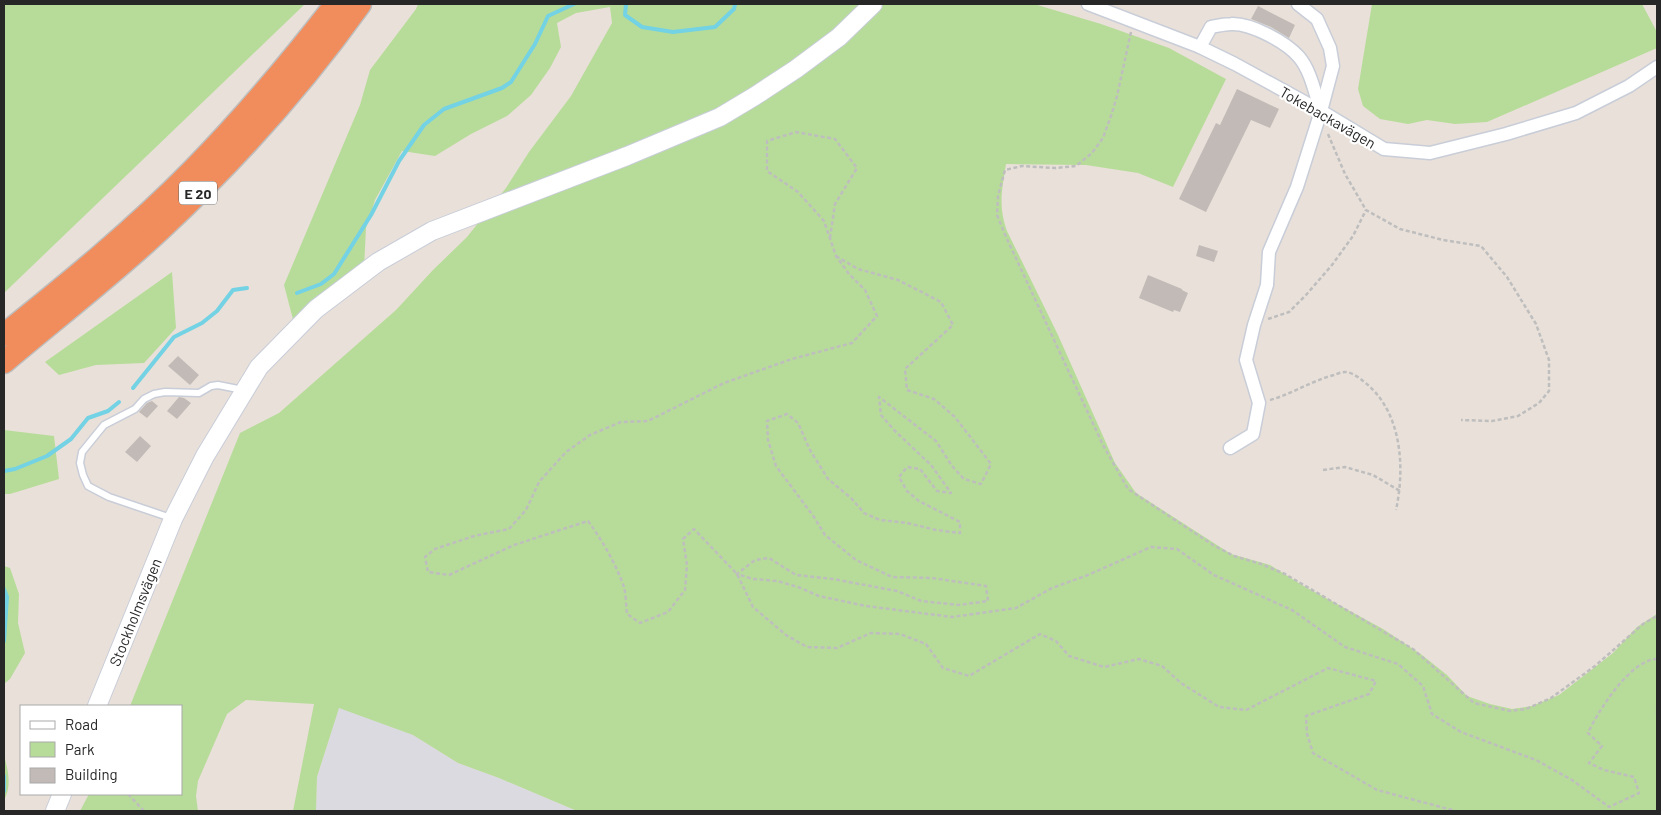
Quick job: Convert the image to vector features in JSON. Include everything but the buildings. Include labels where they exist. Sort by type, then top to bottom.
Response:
[{"type":"highway","name":"E 20","points":[[4,336],[82,271],[191,172],[242,119],[289,64],[336,4]]},
{"type":"highway","name":"E 20","points":[[4,362],[97,286],[163,227],[207,184],[309,73],[360,4]]},
{"type":"street","name":"Stockholmsvägen","points":[[97,705],[173,518],[205,456],[259,367],[316,309],[378,262],[425,235],[453,222],[636,153],[720,117],[796,69],[839,37],[873,4]]},
{"type":"street","name":"Tokebackavägen","points":[[1091,4],[1200,47],[1321,111],[1384,149],[1430,153],[1492,139],[1576,113],[1629,86],[1657,67]]},
{"type":"street","points":[[1230,448],[1253,434],[1259,403],[1246,360],[1254,325],[1267,286],[1269,252],[1297,187],[1333,66],[1330,48],[1317,19],[1298,4]]},
{"type":"street","points":[[1200,47],[1212,27],[1231,23],[1258,30],[1288,47],[1300,58],[1306,69],[1321,111]]},
{"type":"street","points":[[55,811],[62,795]]},
{"type":"lane","points":[[173,518],[109,497],[88,486],[80,463],[82,452],[104,425],[135,409],[144,399],[154,394],[165,392],[199,393],[211,386],[218,385],[245,390]]},
{"type":"path","points":[[1321,111],[1329,140],[1366,210],[1400,229],[1443,240],[1481,246],[1507,277],[1536,324],[1549,360],[1549,391],[1539,403],[1518,416],[1492,421],[1461,420]]},
{"type":"path","points":[[830,238],[835,204],[857,168],[835,139],[796,132],[767,141],[767,171],[798,192],[824,221],[836,256],[849,274],[865,290],[877,316],[852,343],[792,359],[724,384],[648,421],[621,422],[590,436],[566,452],[539,482],[526,510],[509,529],[474,536],[436,549],[425,557],[428,572],[450,575],[514,545],[588,521],[610,555],[624,588],[628,614],[640,623],[668,612],[685,590],[687,565],[683,539],[694,529],[737,574],[754,607],[786,635],[807,647],[837,648],[871,633],[900,634],[926,644],[943,668],[969,676],[1040,634],[1056,641],[1069,656],[1104,667],[1139,659],[1162,666],[1181,683],[1219,707],[1246,710],[1328,668],[1376,681],[1369,694],[1306,716],[1307,734],[1313,753],[1377,790],[1456,811]]},
{"type":"path","points":[[1254,325],[1289,312],[1332,265],[1354,236],[1366,210]]},
{"type":"path","points":[[737,574],[755,560],[768,558],[796,575],[833,579],[897,591],[921,601],[959,605],[988,601],[986,586],[932,578],[892,577],[856,560],[825,536],[814,517],[776,466],[768,440],[767,421],[788,414],[798,423],[810,450],[828,479],[851,498],[864,513],[880,520],[960,533],[960,522],[919,502],[907,491],[899,477],[907,467],[920,469],[936,491],[951,493],[931,465],[881,415],[879,397],[936,440],[952,466],[964,479],[981,484],[991,464],[955,417],[934,399],[907,390],[905,369],[953,325],[941,302],[898,280],[858,269],[836,256]]},
{"type":"path","points":[[1259,403],[1290,394],[1311,382],[1345,372],[1360,378],[1375,391],[1386,409],[1397,435],[1400,491],[1396,510]]},
{"type":"path","points":[[1323,470],[1345,467],[1373,475],[1400,491]]},
{"type":"path","points":[[737,574],[753,579],[777,581],[819,596],[866,606],[952,617],[1016,608],[1052,588],[1151,548],[1177,549],[1214,575],[1292,610],[1345,646],[1398,664],[1423,686],[1432,714],[1461,732],[1536,760],[1572,780],[1609,807],[1639,793],[1634,777],[1604,770],[1589,763],[1602,746],[1588,733],[1597,713],[1631,671],[1652,659],[1657,659]]},
{"type":"path","points":[[1657,705],[1657,714]]},
{"type":"path","points":[[129,795],[144,811]]},
{"type":"shaded area","points":[[339,707],[413,735],[458,763],[577,811],[316,811],[317,778]]},
{"type":"green space","points":[[4,4],[305,4],[4,293]]},
{"type":"green space","points":[[418,4],[1034,4],[1101,24],[1169,48],[1226,79],[1173,187],[1138,173],[1086,165],[1006,164],[1002,190],[1002,214],[1007,231],[1058,335],[1115,463],[1136,493],[1231,554],[1270,565],[1302,585],[1383,629],[1422,655],[1447,675],[1467,696],[1490,704],[1512,709],[1532,706],[1559,695],[1613,653],[1637,627],[1657,614],[1657,811],[577,811],[458,763],[413,735],[339,708],[317,777],[316,811],[293,811],[314,704],[246,700],[227,714],[198,781],[196,796],[198,811],[80,811],[88,795],[182,795],[182,705],[130,705],[240,433],[279,413],[396,310],[467,237],[506,188],[529,152],[571,96],[612,23],[610,7],[576,13],[557,23],[561,47],[550,68],[531,95],[507,116],[471,134],[435,156],[402,151],[375,200],[366,228],[364,268],[295,327],[284,285],[360,105],[370,70]]},
{"type":"green space","points":[[1372,4],[1642,4],[1657,32],[1657,48],[1487,122],[1455,124],[1427,120],[1408,124],[1380,119],[1363,106],[1358,89]]},
{"type":"green space","points":[[172,272],[176,328],[144,363],[96,365],[59,375],[45,362]]},
{"type":"green space","points":[[4,430],[54,436],[59,479],[10,494],[4,494]]},
{"type":"green space","points":[[4,566],[10,568],[19,594],[18,623],[25,653],[10,679],[4,684]]},
{"type":"green space","points":[[4,755],[9,784],[4,800]]},
{"type":"waterway","points":[[297,293],[321,284],[334,274],[371,215],[399,161],[424,125],[444,109],[502,88],[511,82],[535,44],[548,16],[574,4]]},
{"type":"waterway","points":[[626,4],[625,15],[642,27],[673,32],[715,27],[734,9],[735,4]]},
{"type":"waterway","points":[[133,388],[174,337],[202,323],[217,311],[233,290],[247,288]]},
{"type":"waterway","points":[[4,471],[15,469],[47,456],[71,439],[88,418],[108,411],[119,402]]},
{"type":"waterway","points":[[4,589],[7,597],[4,641]]},
{"type":"waterway","points":[[4,776],[4,791]]}]
